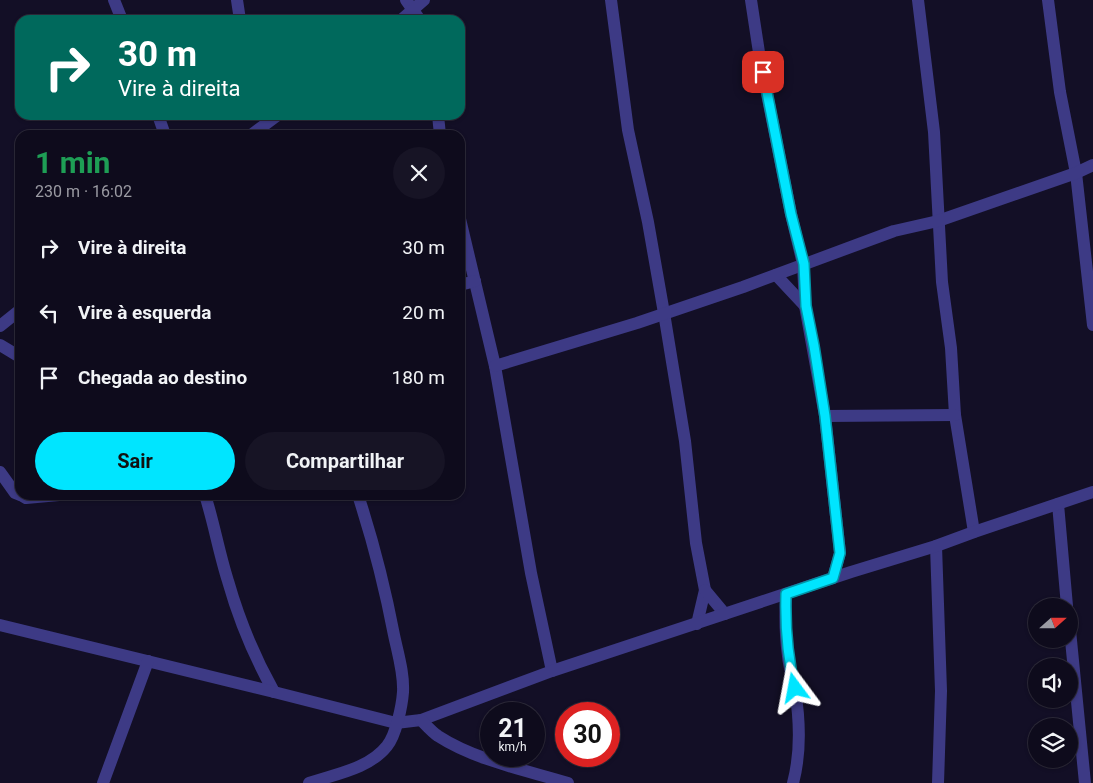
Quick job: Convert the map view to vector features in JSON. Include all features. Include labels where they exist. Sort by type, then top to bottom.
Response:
[{"type":"street","points":[[114,0],[120,15]]},
{"type":"street","points":[[237,0],[239,15]]},
{"type":"street","points":[[413,10],[424,0]]},
{"type":"street","points":[[611,0],[628,130],[648,222],[685,441],[696,543],[705,590],[697,624]]},
{"type":"street","points":[[751,0],[760,59],[791,214],[804,264],[806,306],[825,416],[840,553],[833,578]]},
{"type":"street","points":[[918,0],[934,132],[942,282],[951,348],[955,415],[974,532]]},
{"type":"street","points":[[1048,0],[1060,92],[1076,173],[1093,325]]},
{"type":"street","points":[[261,130],[272,120]]},
{"type":"street","points":[[495,366],[612,331],[742,287],[894,232],[938,221],[1076,173],[1093,165]]},
{"type":"street","points":[[465,240],[495,366],[531,573],[552,671]]},
{"type":"street","points":[[776,274],[806,306]]},
{"type":"street","points":[[465,284],[475,281]]},
{"type":"street","points":[[0,326],[15,314]]},
{"type":"street","points":[[0,344],[15,354]]},
{"type":"street","points":[[825,416],[955,415]]},
{"type":"street","points":[[0,472],[15,493]]},
{"type":"street","points":[[0,625],[396,724],[421,720],[552,671],[851,572],[936,546],[1093,492]]},
{"type":"street","points":[[207,500],[227,579],[240,619],[257,660],[274,692]]},
{"type":"street","points":[[309,783],[370,761],[388,745],[393,735],[403,691],[402,674],[383,582],[359,500]]},
{"type":"street","points":[[1058,504],[1066,598]]},
{"type":"street","points":[[936,546],[941,690],[938,783]]},
{"type":"street","points":[[840,553],[851,572]]},
{"type":"street","points":[[705,590],[725,614]]},
{"type":"street","points":[[786,594],[786,645],[795,688],[799,724],[796,772],[793,783]]},
{"type":"street","points":[[1072,648],[1085,783]]},
{"type":"street","points":[[103,783],[148,661]]},
{"type":"street","points":[[421,720],[436,734],[453,745],[474,754],[568,783]]},
{"type":"route","points":[[763,72],[791,214],[804,264],[806,306],[825,416],[840,553],[833,578],[786,594],[786,645],[795,688]]}]
